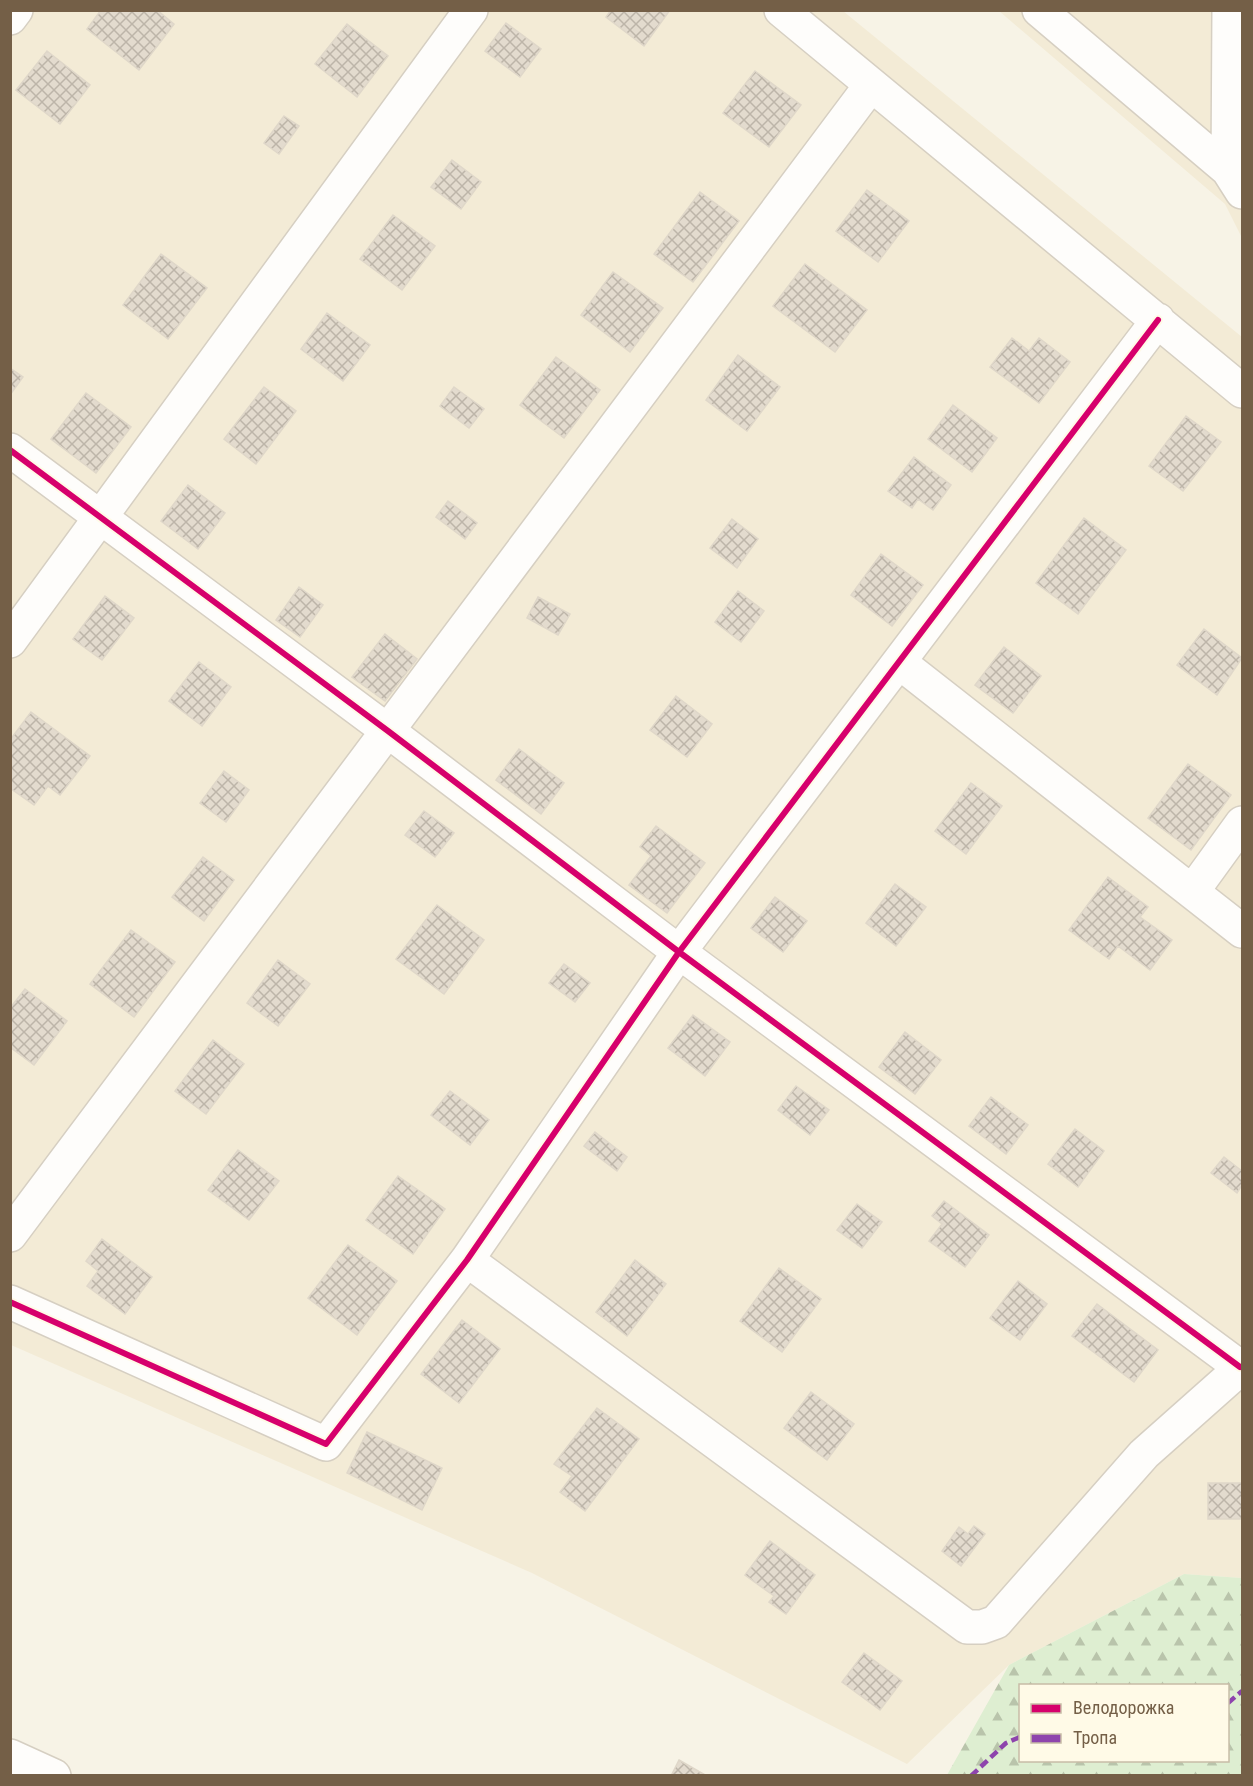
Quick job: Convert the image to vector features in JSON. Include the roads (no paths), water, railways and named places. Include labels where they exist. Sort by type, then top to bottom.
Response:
[{"type":"street","points":[[10,18],[16,10]]},
{"type":"street","points":[[10,641],[471,10]]},
{"type":"street","points":[[781,10],[1242,391]]},
{"type":"street","points":[[1039,10],[1235,181]]},
{"type":"street","points":[[1229,10],[1235,181]]},
{"type":"street","points":[[10,1235],[871,85]]},
{"type":"street","points":[[10,1302],[326,1444],[467,1260],[679,952],[1158,320]]},
{"type":"street","points":[[10,450],[388,731],[679,952],[1241,1367],[1144,1454],[996,1622],[982,1627],[967,1627],[467,1260]]},
{"type":"street","points":[[899,662],[1242,931]]},
{"type":"street","points":[[1192,892],[1242,823]]},
{"type":"street","points":[[10,1756],[54,1776]]}]
